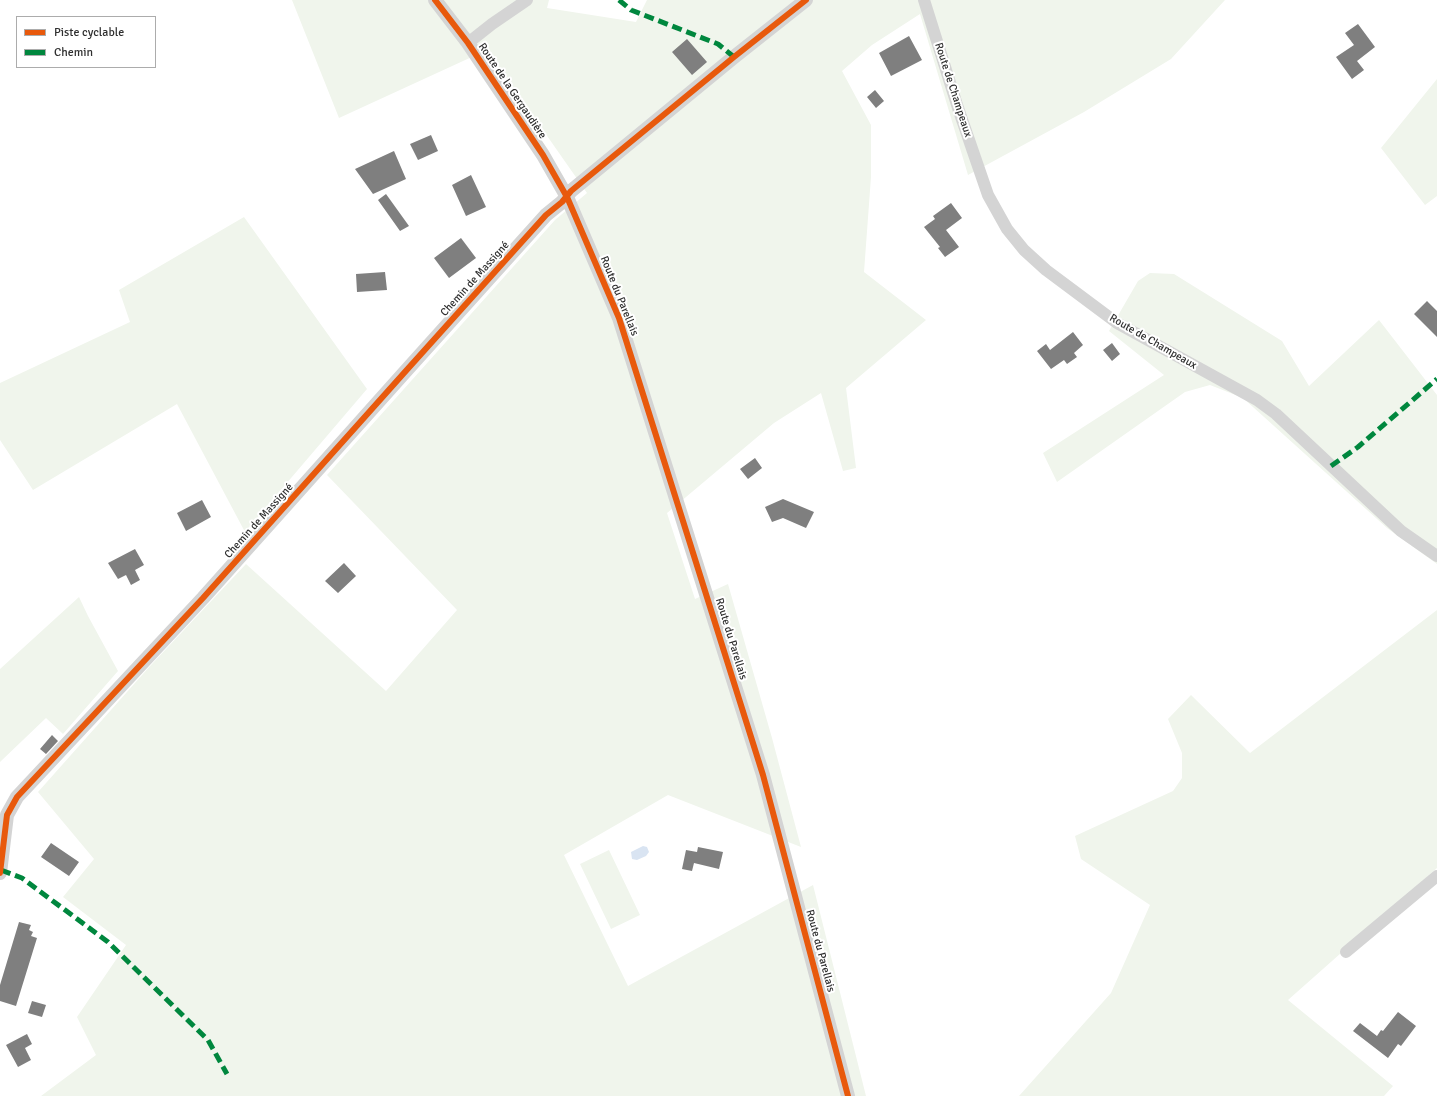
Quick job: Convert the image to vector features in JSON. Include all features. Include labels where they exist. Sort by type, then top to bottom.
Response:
[{"type":"street","name":"Route de la Gergaudière","points":[[435,0],[468,43],[543,155],[567,197]]},
{"type":"street","points":[[468,43],[492,24],[527,0]]},
{"type":"street","name":"Chemin de Massigné","points":[[0,873],[7,815],[17,797],[203,598],[546,215],[567,197],[571,191],[806,0]]},
{"type":"street","name":"Route de Champeaux","points":[[924,0],[958,108],[988,195],[1007,229],[1024,250],[1046,270],[1117,323],[1257,400],[1276,414],[1401,532],[1437,556]]},
{"type":"street","name":"Route du Parellais","points":[[567,197],[619,318],[763,775],[848,1096]]},
{"type":"street","points":[[1346,952],[1437,876]]},
{"type":"shaded area","points":[[292,0],[549,0],[547,8],[636,22],[647,0],[1225,0],[1171,59],[1084,112],[968,175],[920,14],[872,45],[842,71],[871,125],[871,177],[864,272],[926,320],[846,388],[856,468],[843,471],[821,393],[774,423],[667,513],[695,599],[728,584],[772,738],[801,847],[668,795],[564,855],[628,986],[813,885],[866,1096],[41,1096],[96,1055],[77,1017],[126,945],[63,897],[94,859],[38,792],[151,665],[246,564],[386,691],[457,610],[327,475],[555,220],[587,193],[487,50],[339,118]]},
{"type":"shaded area","points":[[1437,79],[1437,196],[1425,205],[1381,148]]},
{"type":"shaded area","points":[[244,217],[367,389],[245,532],[177,404],[33,490],[0,440],[0,383],[130,322],[119,290]]},
{"type":"shaded area","points":[[1150,273],[1174,274],[1282,341],[1309,386],[1379,320],[1437,395],[1437,564],[1387,528],[1243,398],[1210,385],[1185,392],[1057,482],[1043,453],[1164,375],[1109,331],[1138,281]]},
{"type":"shaded area","points":[[79,597],[118,671],[63,734],[46,718],[0,762],[0,669]]},
{"type":"shaded area","points":[[1437,610],[1437,868],[1288,1000],[1393,1086],[1384,1096],[1019,1096],[1111,993],[1150,905],[1081,859],[1075,836],[1173,791],[1182,778],[1182,753],[1168,719],[1191,695],[1250,753]]},
{"type":"shaded area","points":[[609,850],[640,915],[611,929],[580,864]]},
{"type":"water","points":[[643,846],[647,847],[649,852],[646,856],[637,860],[632,859],[631,852]]},
{"type":"building","points":[[1358,24],[1375,47],[1357,61],[1364,70],[1352,79],[1336,57],[1354,45],[1345,33]]},
{"type":"building","points":[[909,36],[922,60],[891,76],[879,53]]},
{"type":"building","points":[[687,39],[707,62],[692,75],[672,52]]},
{"type":"building","points":[[875,90],[884,101],[876,108],[867,97]]},
{"type":"building","points":[[431,135],[438,151],[418,160],[410,144]]},
{"type":"building","points":[[394,151],[406,179],[373,194],[355,169]]},
{"type":"building","points":[[471,175],[486,207],[466,216],[452,185]]},
{"type":"building","points":[[386,194],[409,226],[400,231],[378,200]]},
{"type":"building","points":[[951,203],[962,218],[946,230],[959,247],[945,257],[938,248],[940,247],[924,227],[935,219],[933,216]]},
{"type":"building","points":[[461,238],[476,258],[449,278],[434,258]]},
{"type":"building","points":[[385,272],[387,290],[357,292],[356,274]]},
{"type":"building","points":[[1427,301],[1437,311],[1437,337],[1414,314]]},
{"type":"building","points":[[1073,332],[1083,345],[1074,353],[1077,357],[1067,364],[1064,360],[1051,369],[1037,351],[1046,344],[1050,350]]},
{"type":"building","points":[[1112,343],[1120,354],[1112,361],[1103,350]]},
{"type":"building","points":[[755,458],[762,468],[748,479],[740,469]]},
{"type":"building","points":[[783,499],[814,512],[806,528],[783,518],[772,522],[765,507]]},
{"type":"building","points":[[202,500],[211,517],[186,531],[177,513]]},
{"type":"building","points":[[135,549],[144,565],[135,570],[140,580],[131,585],[126,575],[118,579],[108,563]]},
{"type":"building","points":[[344,563],[356,576],[338,593],[325,581]]},
{"type":"building","points":[[52,735],[58,741],[46,754],[40,749]]},
{"type":"building","points":[[51,843],[79,862],[69,876],[41,857]]},
{"type":"building","points":[[698,847],[723,852],[719,869],[694,863],[692,871],[682,869],[686,850],[697,852]]},
{"type":"building","points":[[19,922],[31,925],[29,930],[33,932],[31,936],[37,938],[16,1006],[0,1001],[0,985]]},
{"type":"building","points":[[32,1001],[46,1005],[42,1017],[28,1013]]},
{"type":"building","points":[[1398,1012],[1416,1026],[1401,1046],[1398,1044],[1388,1058],[1353,1031],[1360,1023],[1377,1036],[1381,1030],[1383,1031]]},
{"type":"building","points":[[27,1034],[32,1044],[25,1048],[31,1060],[18,1067],[6,1045]]},
{"type":"marked path","points":[[619,0],[631,10],[718,44],[734,57]]},
{"type":"marked path","points":[[1331,466],[1358,447],[1437,379]]},
{"type":"marked path","points":[[1,870],[22,878],[108,942],[208,1040],[227,1074]]},
{"type":"cycle path","points":[[435,0],[468,43],[543,155],[567,197],[619,318],[763,775],[848,1096]]},
{"type":"cycle path","points":[[0,873],[7,815],[17,797],[203,598],[546,215],[562,202],[571,191],[806,0]]}]
